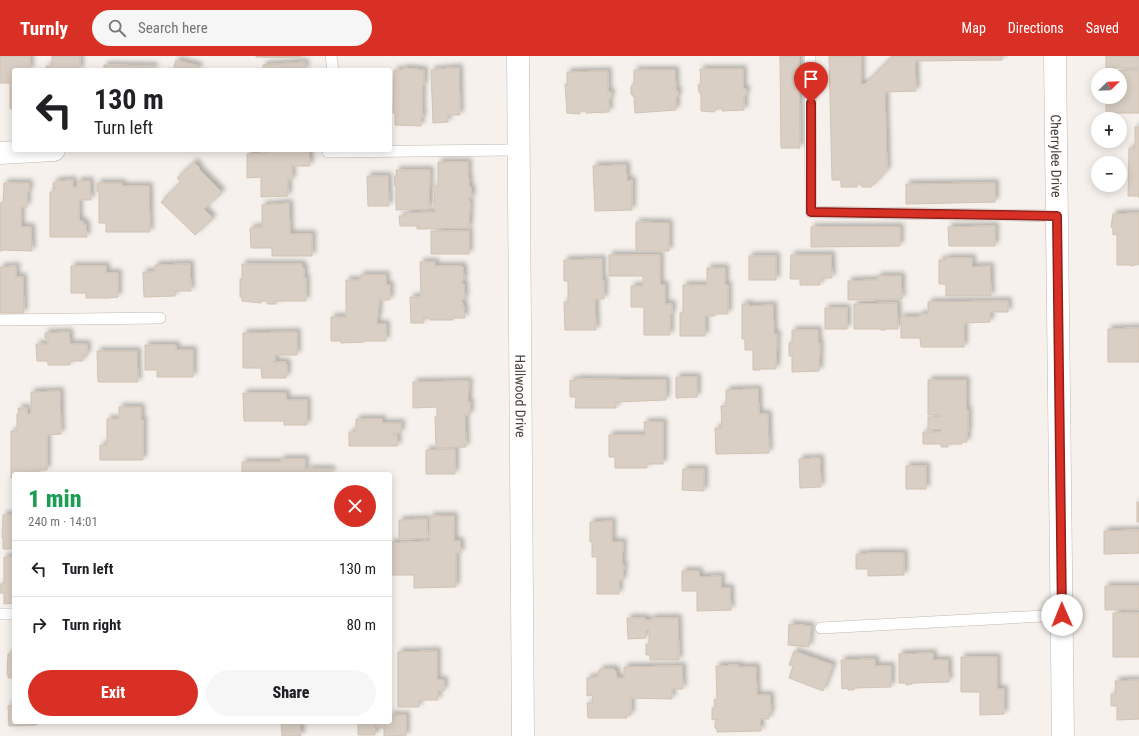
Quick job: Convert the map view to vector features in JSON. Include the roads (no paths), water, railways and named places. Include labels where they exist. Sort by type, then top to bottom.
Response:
[{"type":"street","name":"Hallwood Drive","points":[[518,56],[523,736]]},
{"type":"street","name":"Cherrylee Drive","points":[[1055,56],[1064,736]]},
{"type":"street","points":[[0,153],[18,152]]},
{"type":"lane","points":[[331,56],[333,68]]},
{"type":"lane","points":[[810,56],[811,212],[1057,216]]},
{"type":"lane","points":[[392,151],[519,150]]},
{"type":"lane","points":[[0,320],[160,318]]},
{"type":"lane","points":[[0,614],[12,614]]},
{"type":"lane","points":[[821,628],[1062,615]]}]
